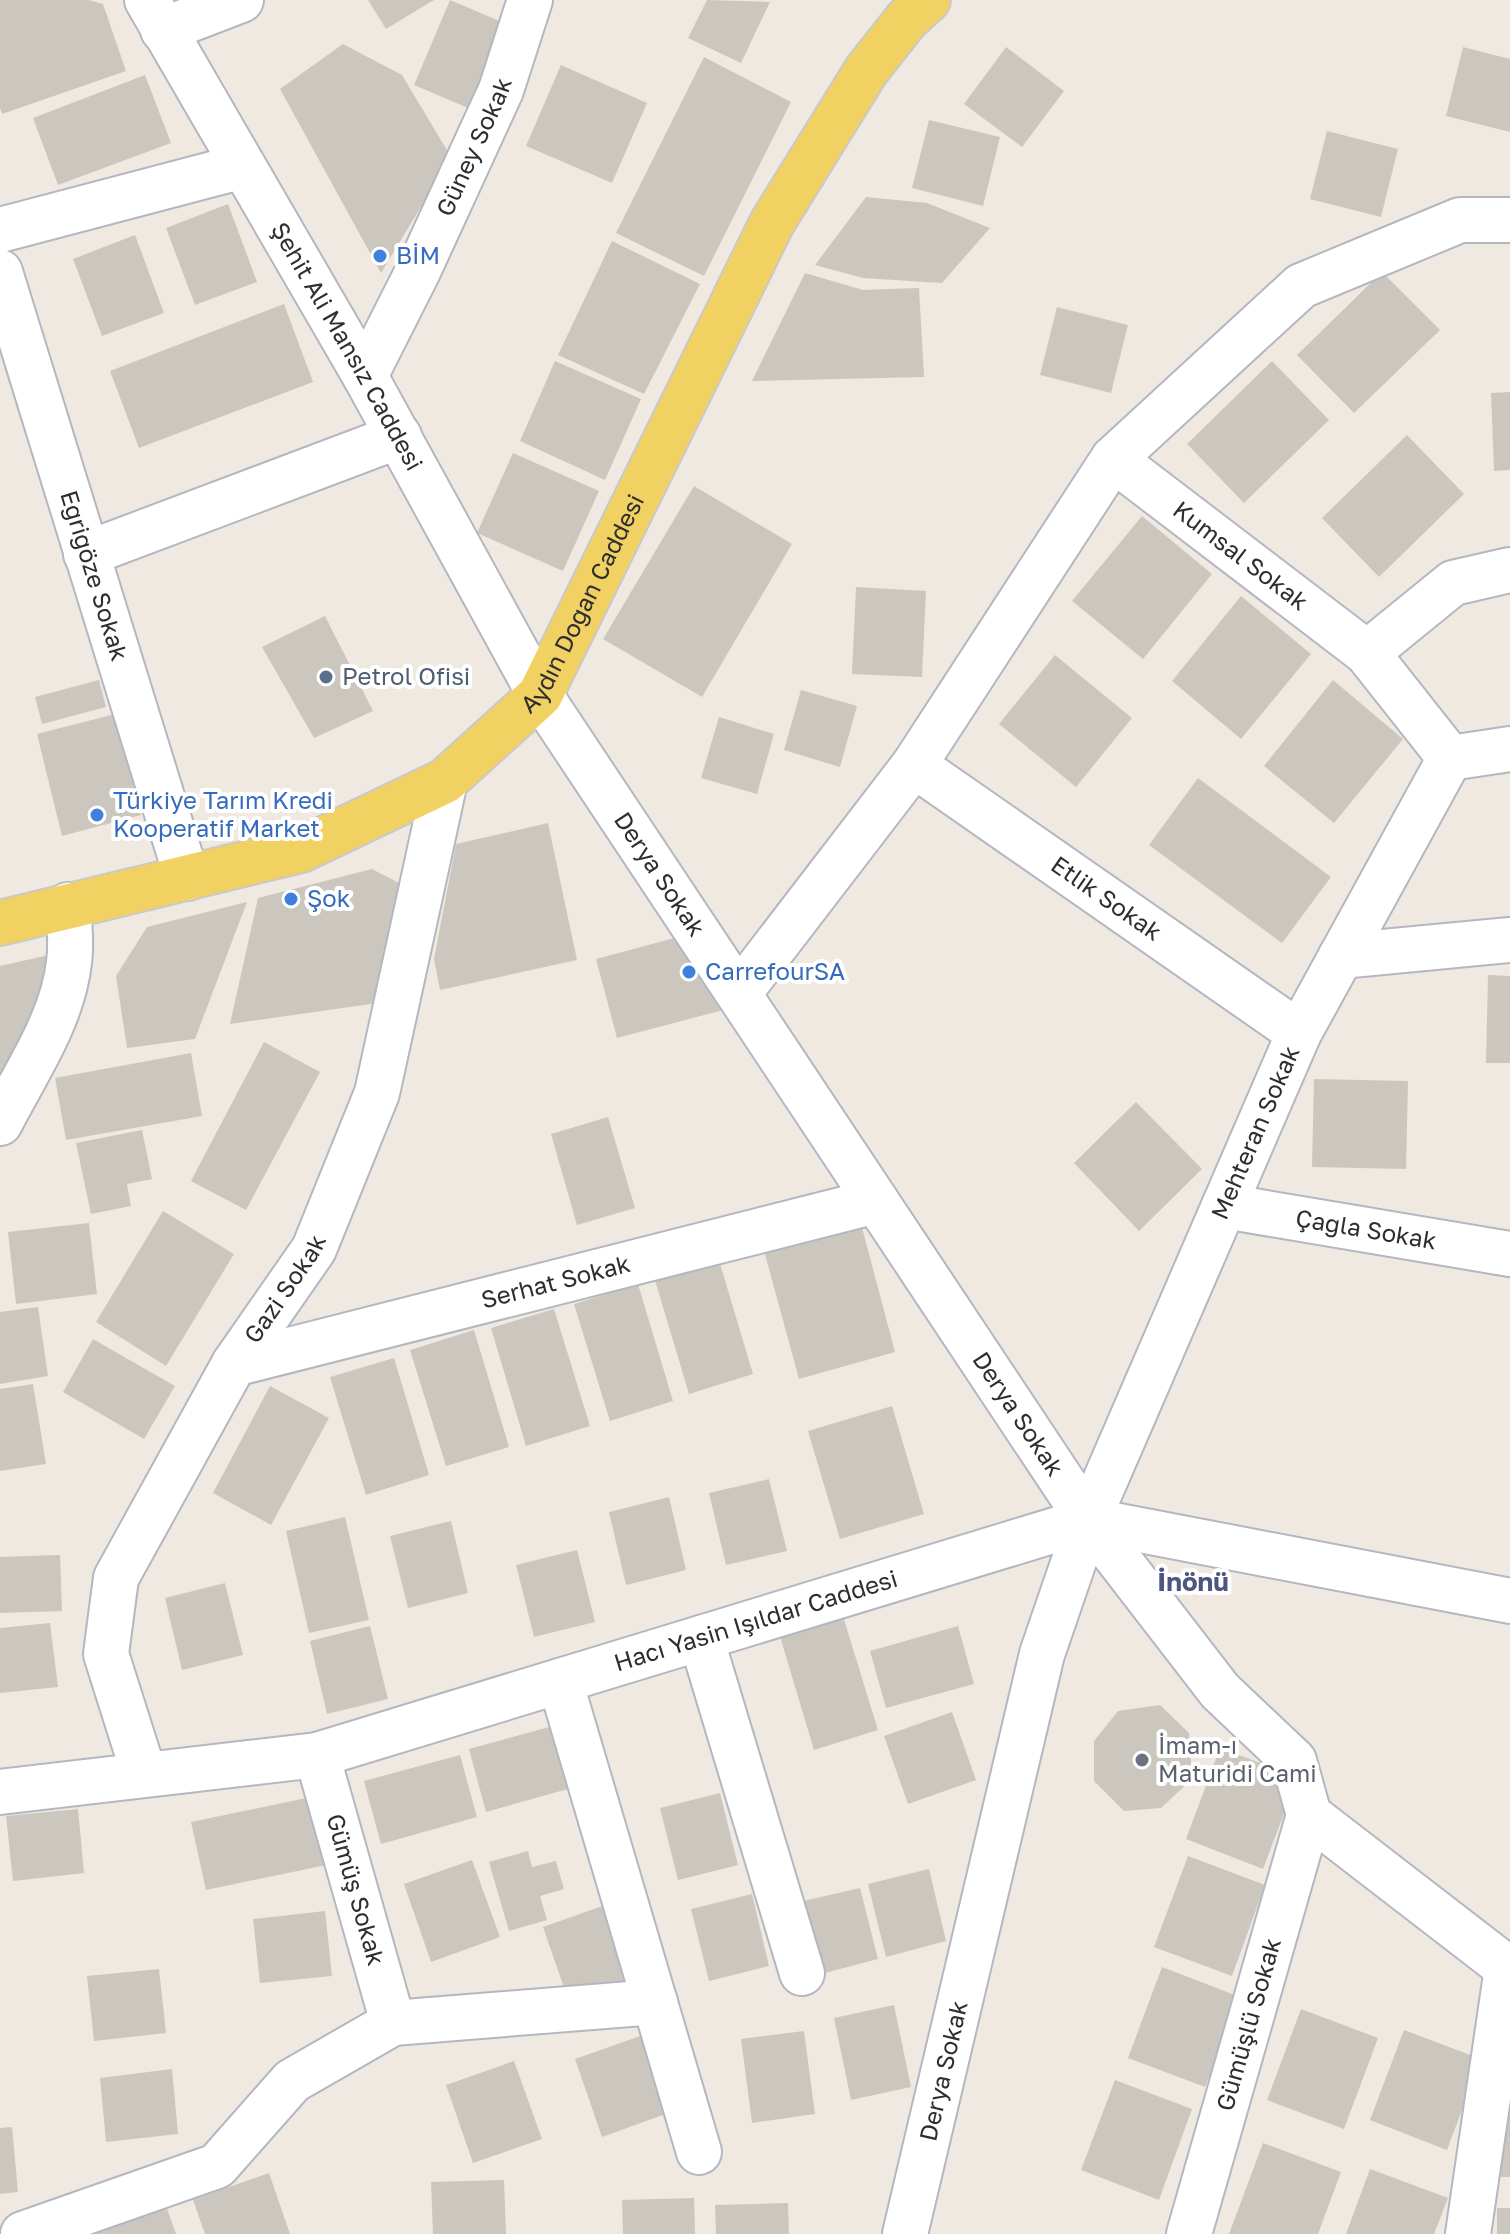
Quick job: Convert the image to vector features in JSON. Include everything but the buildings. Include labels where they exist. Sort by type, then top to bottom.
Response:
[{"type":"main road","name":"Aydın Doğan Caddesi","points":[[0,923],[301,850],[445,781],[540,695],[772,223],[866,71],[911,6]]},
{"type":"street","points":[[155,15],[241,0]]},
{"type":"street","name":"Güney Sokak","points":[[365,376],[418,271],[501,90],[530,0]]},
{"type":"street","name":"Şehit Ali Mansız Caddesi","points":[[155,15],[399,436],[540,695]]},
{"type":"street","points":[[0,230],[243,166]]},
{"type":"street","points":[[739,993],[914,765],[1113,459],[1301,286],[1460,220],[1510,220]]},
{"type":"street","name":"Eğrigöze Sokak","points":[[0,272],[187,878]]},
{"type":"street","points":[[86,554],[399,436]]},
{"type":"street","name":"Kumsal Sokak","points":[[1113,459],[1367,653],[1450,758]]},
{"type":"street","points":[[1367,653],[1453,583],[1510,570]]},
{"type":"street","name":"Derya Sokak","points":[[540,695],[1088,1520],[1042,1654],[905,2234]]},
{"type":"street","points":[[1450,758],[1510,749]]},
{"type":"street","name":"Mehteran Sokak","points":[[1088,1520],[1299,1033],[1450,758]]},
{"type":"street","name":"Etlik Sokak","points":[[914,765],[1299,1033]]},
{"type":"street","name":"Gazi Sokak","points":[[144,1774],[106,1654],[116,1578],[234,1364],[314,1249],[377,1093],[445,781]]},
{"type":"street","points":[[0,1123],[54,1018],[63,994],[71,941],[68,905]]},
{"type":"street","points":[[1341,956],[1510,940]]},
{"type":"street","name":"Serhat Sokak","points":[[234,1364],[876,1201]]},
{"type":"street","name":"Çağla Sokak","points":[[1224,1206],[1510,1254]]},
{"type":"street","points":[[1088,1520],[1220,1691],[1294,1761],[1309,1815],[1509,1969],[1468,2234]]},
{"type":"street","name":"Hacı Yasin Işıldar Caddesi","points":[[0,1792],[317,1755],[1088,1520],[1510,1601]]},
{"type":"street","points":[[701,1638],[802,1973]]},
{"type":"street","points":[[560,1681],[699,2152]]},
{"type":"street","name":"Gümüş Sokak","points":[[317,1755],[393,2023]]},
{"type":"street","name":"Gümüşlü Sokak","points":[[1189,2234],[1309,1815]]},
{"type":"street","points":[[23,2234],[217,2166],[292,2081],[393,2023],[655,2002]]},
{"type":"place","name":"BİM","points":[[380,256]]},
{"type":"place","name":"Petrol Ofisi","points":[[326,677]]},
{"type":"place","name":"Türkiye Tarım Kredi Kooperatif Market","points":[[97,815]]},
{"type":"place","name":"Şok","points":[[291,899]]},
{"type":"place","name":"CarrefourSA","points":[[689,972]]},
{"type":"place","name":"İmam-ı Maturidi Cami","points":[[1142,1760]]},
{"type":"district","name":"İnönü","points":[[1193,1582]]}]
